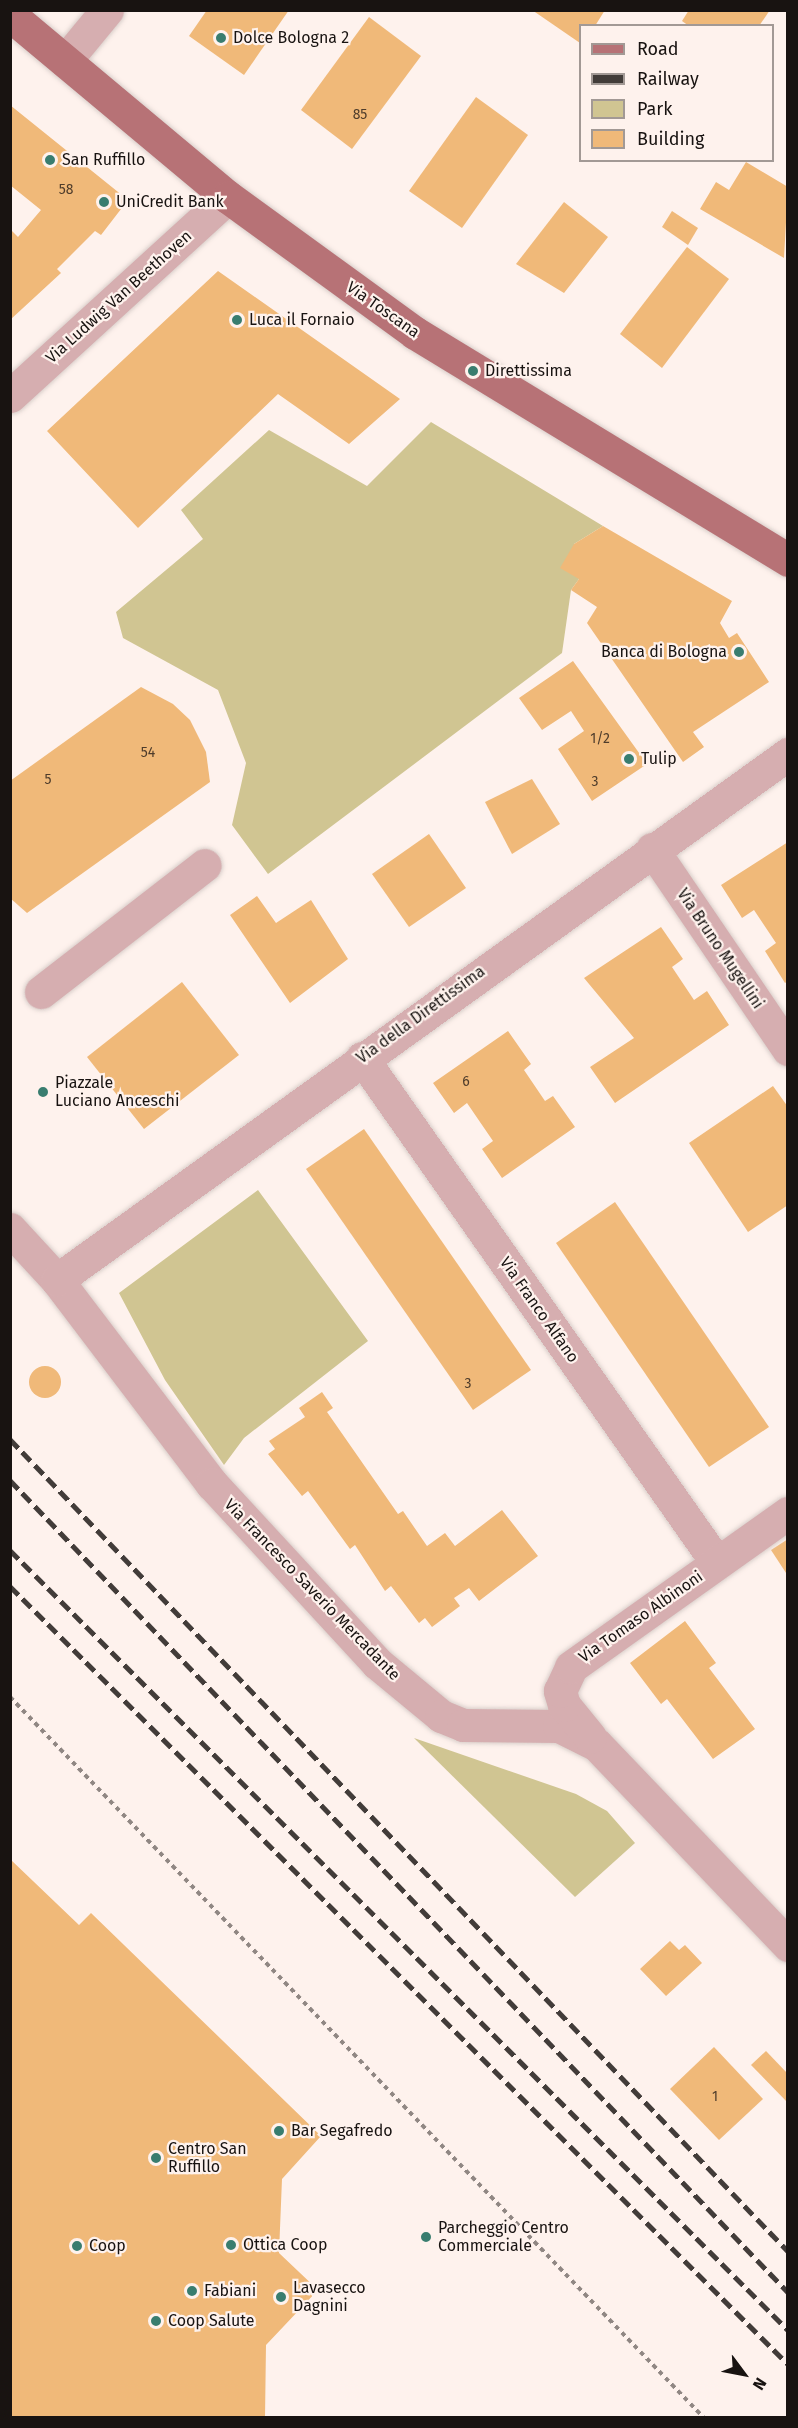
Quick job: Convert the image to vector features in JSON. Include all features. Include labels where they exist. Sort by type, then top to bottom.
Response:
[{"type":"main road","name":"Via Toscana","points":[[10,15],[228,197],[473,371],[788,560]]},
{"type":"street","points":[[65,61],[107,10]]},
{"type":"street","name":"Via Ludwig Van Beethoven","points":[[10,396],[228,197]]},
{"type":"street","name":"Via della Direttissima","points":[[57,1280],[652,849],[788,754]]},
{"type":"street","name":"Via Bruno Mugellini","points":[[652,849],[788,1049]]},
{"type":"street","points":[[41,992],[205,865]]},
{"type":"street","name":"Via Franco Alfano","points":[[362,1058],[717,1563]]},
{"type":"street","points":[[10,1229],[57,1280]]},
{"type":"street","name":"Via Francesco Saverio Mercadante","points":[[57,1280],[212,1484],[377,1663],[441,1716],[463,1725],[559,1726],[597,1745],[788,1945]]},
{"type":"street","name":"Via Tomaso Albinoni","points":[[597,1745],[564,1705],[563,1678],[571,1666],[788,1513]]},
{"type":"path","points":[[10,1697],[704,2418]]},
{"type":"green space","points":[[431,422],[603,526],[574,544],[579,579],[571,590],[562,653],[268,874],[232,825],[246,763],[218,690],[123,638],[116,612],[203,539],[181,510],[269,430],[367,486]]},
{"type":"green space","points":[[258,1190],[368,1341],[244,1438],[224,1465],[165,1380],[119,1293]]},
{"type":"green space","points":[[414,1738],[576,1794],[607,1811],[635,1843],[575,1897]]},
{"type":"building","points":[[207,10],[289,10],[244,75],[189,36]]},
{"type":"building","points":[[532,10],[605,10],[596,24],[579,24],[579,42]]},
{"type":"building","points":[[689,10],[770,10],[760,24],[686,24],[682,21]]},
{"type":"building","points":[[369,17],[421,56],[352,149],[301,110]]},
{"type":"building","points":[[476,97],[528,135],[462,228],[409,191]]},
{"type":"building","points":[[10,105],[128,200],[101,235],[95,231],[57,269],[61,273],[10,320],[10,229],[18,237],[41,210],[10,185]]},
{"type":"building","points":[[746,162],[788,187],[784,258],[700,209],[716,182],[729,190]]},
{"type":"building","points":[[564,202],[608,237],[564,293],[516,264]]},
{"type":"building","points":[[672,211],[698,228],[688,245],[662,227]]},
{"type":"building","points":[[687,247],[729,279],[662,368],[620,334]]},
{"type":"building","points":[[218,271],[400,399],[349,444],[278,394],[138,528],[47,431]]},
{"type":"building","points":[[603,526],[732,601],[720,623],[729,638],[737,633],[769,682],[693,732],[704,747],[683,762],[587,623],[597,607],[571,590],[579,579],[560,568],[574,544]]},
{"type":"building","points":[[573,661],[647,764],[592,801],[558,749],[584,731],[571,711],[542,730],[519,698]]},
{"type":"building","points":[[141,687],[173,704],[190,720],[206,752],[210,782],[27,913],[10,898],[10,781]]},
{"type":"building","points":[[532,779],[560,824],[512,854],[485,802]]},
{"type":"building","points":[[429,834],[466,888],[409,927],[372,874]]},
{"type":"building","points":[[788,842],[788,981],[785,983],[765,951],[776,943],[754,910],[742,918],[721,885]]},
{"type":"building","points":[[257,896],[276,923],[311,900],[348,959],[290,1003],[230,915]]},
{"type":"building","points":[[661,927],[683,959],[672,967],[694,1000],[707,991],[729,1025],[615,1103],[590,1067],[634,1038],[584,978]]},
{"type":"building","points":[[182,982],[239,1055],[144,1129],[87,1057]]},
{"type":"building","points":[[508,1031],[531,1064],[524,1070],[545,1101],[553,1096],[575,1127],[502,1178],[482,1149],[493,1141],[467,1103],[454,1113],[433,1083]]},
{"type":"building","points":[[773,1086],[788,1107],[788,1205],[748,1232],[689,1143]]},
{"type":"building","points":[[364,1129],[531,1370],[473,1410],[306,1169]]},
{"type":"building","points":[[615,1202],[769,1427],[709,1467],[556,1243]]},
{"type":"building","points":[[45,1366],[56,1371],[61,1382],[56,1393],[45,1398],[34,1393],[29,1382],[34,1371]]},
{"type":"building","points":[[322,1392],[333,1408],[327,1412],[398,1514],[403,1511],[427,1546],[445,1533],[455,1546],[502,1510],[538,1556],[479,1601],[469,1588],[454,1598],[460,1606],[432,1627],[425,1618],[419,1623],[391,1586],[385,1591],[355,1545],[350,1549],[308,1491],[302,1496],[268,1454],[275,1449],[269,1441],[305,1417],[299,1408]]},
{"type":"building","points":[[788,1539],[788,1576],[771,1550]]},
{"type":"building","points":[[685,1621],[716,1663],[709,1668],[755,1729],[713,1759],[667,1699],[661,1704],[630,1663]]},
{"type":"building","name":"Centro San Ruffillo","points":[[10,1859],[79,1925],[91,1913],[321,2136],[282,2179],[279,2253],[318,2290],[266,2345],[265,2418],[10,2418]]},
{"type":"building","points":[[670,1941],[679,1950],[685,1945],[702,1963],[666,1996],[640,1969]]},
{"type":"building","points":[[714,2047],[763,2099],[719,2140],[670,2089]]},
{"type":"building","points":[[766,2051],[788,2074],[788,2103],[751,2065]]},
{"type":"railway","points":[[10,1439],[788,2251]]},
{"type":"railway","points":[[10,1480],[788,2292]]},
{"type":"railway","points":[[10,1550],[788,2330]]},
{"type":"railway","points":[[10,1586],[788,2364]]},
{"type":"place","name":"Dolce Bologna 2","points":[[221,38]]},
{"type":"place","name":"San Ruffillo","points":[[50,160]]},
{"type":"place","name":"UniCredit Bank","points":[[104,202]]},
{"type":"place","name":"Luca il Fornaio","points":[[237,320]]},
{"type":"place","name":"Direttissima","points":[[473,371]]},
{"type":"place","name":"Banca di Bologna","points":[[739,652]]},
{"type":"place","name":"Tulip","points":[[629,759]]},
{"type":"place","name":"Piazzale Luciano Anceschi","points":[[43,1092]]},
{"type":"place","name":"Bar Segafredo","points":[[279,2131]]},
{"type":"place","name":"Centro San Ruffillo","points":[[156,2158]]},
{"type":"place","name":"Parcheggio Centro Commerciale","points":[[426,2237]]},
{"type":"place","name":"Ottica Coop","points":[[231,2245]]},
{"type":"place","name":"Coop","points":[[77,2246]]},
{"type":"place","name":"Fabiani","points":[[192,2291]]},
{"type":"place","name":"Lavasecco Dagnini","points":[[281,2297]]},
{"type":"place","name":"Coop Salute","points":[[156,2321]]}]
